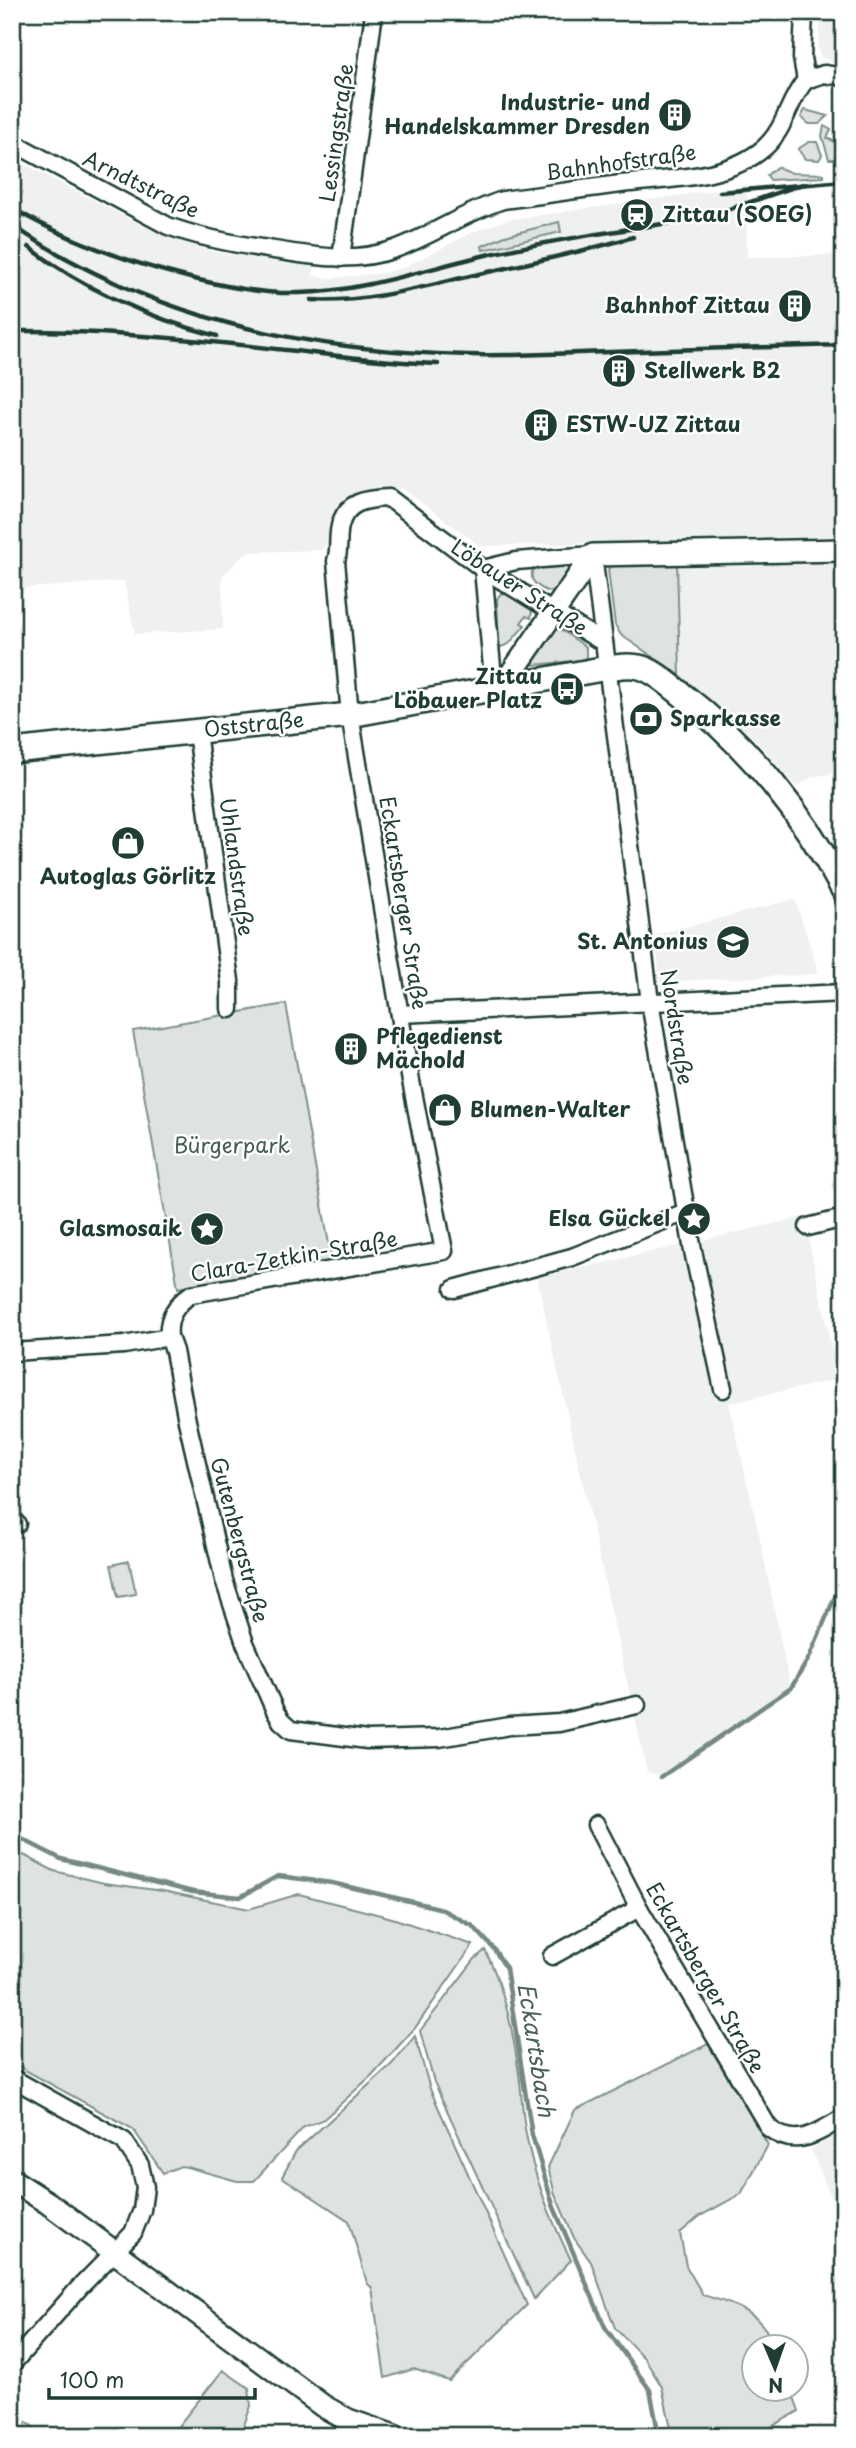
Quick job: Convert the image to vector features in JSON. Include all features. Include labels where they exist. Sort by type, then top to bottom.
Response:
[{"type":"main road","points":[[607,668],[641,667],[668,684],[722,728],[768,778],[810,834],[844,891]]},
{"type":"main road","name":"Oststraße","points":[[12,751],[350,715],[607,668]]},
{"type":"street","name":"Lessingstraße","points":[[341,258],[374,12]]},
{"type":"street","points":[[804,12],[802,58],[806,80],[824,74],[844,77]]},
{"type":"street","name":"Bahnhofstraße","points":[[341,258],[369,256],[397,248],[480,207],[503,200],[699,174],[742,163],[767,146],[779,132],[798,90],[806,80]]},
{"type":"street","name":"Arndtstraße","points":[[12,142],[168,226],[193,235],[227,243],[341,258]]},
{"type":"street","name":"Löbauer Straße","points":[[336,561],[339,551],[339,527],[349,507],[358,501],[389,498],[483,569],[604,643],[607,668]]},
{"type":"street","points":[[498,688],[483,569],[516,561],[593,555],[844,550]]},
{"type":"street","points":[[498,688],[593,555]]},
{"type":"street","points":[[593,555],[604,643]]},
{"type":"street","name":"Eckartsberger Straße","points":[[336,561],[350,715],[400,1014],[444,1251]]},
{"type":"street","name":"Nordstraße","points":[[607,668],[650,1002],[686,1212],[723,1390]]},
{"type":"street","name":"Uhlandstraße","points":[[197,732],[230,981],[230,1009]]},
{"type":"street","points":[[400,1014],[844,993]]},
{"type":"street","points":[[454,1289],[572,1256],[686,1212]]},
{"type":"street","points":[[808,1227],[844,1218]]},
{"type":"street","name":"Clara-Zetkin-Straße","points":[[169,1337],[171,1316],[182,1300],[191,1294],[444,1251]]},
{"type":"street","points":[[12,1352],[124,1345],[169,1337]]},
{"type":"street","name":"Gutenbergstraße","points":[[169,1337],[224,1580],[245,1643],[275,1711],[291,1730],[367,1740],[439,1738],[510,1726],[559,1723],[637,1705]]},
{"type":"street","name":"Eckartsberger Straße","points":[[596,1825],[639,1909],[769,2128],[778,2135],[792,2138],[811,2137],[844,2117]]},
{"type":"street","points":[[552,1956],[639,1909]]},
{"type":"street","points":[[12,2078],[124,2141],[140,2165],[145,2187],[142,2210],[133,2233],[12,2364]]},
{"type":"street","points":[[12,2180],[114,2251],[350,2428],[394,2436]]},
{"type":"shaded area","points":[[821,12],[844,14],[844,67],[821,57],[818,48]]},
{"type":"shaded area","points":[[12,158],[149,229],[213,252],[314,267],[313,276],[332,278],[383,273],[405,267],[473,232],[506,220],[745,186],[747,257],[844,255],[844,536],[480,546],[402,488],[354,517],[321,550],[247,552],[222,576],[223,629],[135,634],[124,581],[12,589]]},
{"type":"shaded area","points":[[844,560],[844,771],[812,777],[796,787],[756,740],[680,675],[677,562]]},
{"type":"shaded area","name":"St. Antonius","points":[[795,899],[819,974],[660,982],[655,935]]},
{"type":"shaded area","points":[[804,1217],[838,1379],[729,1403],[790,1687],[662,1775],[647,1772],[537,1278]]},
{"type":"shaded area","points":[[844,2129],[844,2229],[811,2149]]},
{"type":"green space","points":[[805,110],[828,116],[819,124],[809,124],[801,117]]},
{"type":"green space","points":[[824,126],[831,130],[827,138],[844,146],[844,159],[829,159],[822,136]]},
{"type":"green space","points":[[809,142],[817,142],[822,155],[819,160],[805,159],[798,149]]},
{"type":"green space","points":[[777,167],[792,173],[824,174],[824,177],[770,180],[767,175]]},
{"type":"green space","points":[[559,222],[561,232],[483,250],[482,246],[505,236]]},
{"type":"green space","points":[[677,562],[680,675],[621,635],[615,625],[608,570],[611,565]]},
{"type":"green space","points":[[563,566],[568,568],[568,572],[557,589],[548,592],[533,580],[533,569]]},
{"type":"green space","points":[[501,593],[532,610],[531,618],[526,616],[521,623],[525,625],[509,644],[501,647],[497,599]]},
{"type":"green space","points":[[557,627],[586,647],[586,657],[583,660],[534,665],[532,659]]},
{"type":"green space","name":"Bürgerpark","points":[[286,1004],[332,1261],[178,1288],[133,1031]]},
{"type":"green space","points":[[129,1561],[136,1594],[118,1597],[111,1565]]},
{"type":"green space","points":[[12,1849],[54,1871],[104,1883],[163,1891],[249,1909],[299,1894],[392,1918],[473,1945],[415,2028],[372,2075],[324,2119],[304,2127],[254,2181],[237,2181],[181,2166],[163,2173],[133,2129],[12,2063]]},
{"type":"green space","points":[[485,1950],[498,1980],[511,2026],[529,2150],[538,2183],[571,2260],[534,2299],[434,2082],[420,2031],[475,1959]]},
{"type":"green space","points":[[415,2036],[430,2089],[527,2305],[449,2381],[414,2369],[385,2378],[372,2288],[367,2283],[349,2221],[282,2177],[296,2151],[392,2064]]},
{"type":"green space","points":[[708,2044],[768,2145],[741,2194],[700,2216],[680,2233],[686,2266],[703,2295],[746,2311],[767,2332],[740,2332],[740,2402],[796,2402],[799,2411],[751,2436],[675,2436],[662,2387],[645,2359],[615,2328],[591,2262],[574,2238],[555,2194],[548,2167],[575,2110]]},
{"type":"green space","points":[[223,2370],[249,2388],[251,2406],[240,2436],[170,2436]]},
{"type":"green space","points":[[27,2422],[44,2436],[15,2436]]},
{"type":"waterway","points":[[661,1777],[791,1688],[809,1658],[844,1575]]},
{"type":"waterway","name":"Eckartsbach","points":[[12,1834],[61,1859],[193,1892],[240,1897],[278,1876],[332,1883],[439,1908],[473,1926],[494,1949],[506,1968],[532,2135],[553,2205],[605,2327],[650,2390],[659,2436]]},
{"type":"railway","points":[[720,192],[844,181]]},
{"type":"railway","points":[[680,223],[803,184]]},
{"type":"railway","points":[[12,208],[78,241],[147,266],[220,285],[286,293],[346,289],[511,250],[690,220]]},
{"type":"railway","points":[[12,225],[65,257],[119,284],[174,306],[230,324],[347,346],[407,352],[486,355],[844,345]]},
{"type":"railway","points":[[311,300],[391,294],[633,237]]},
{"type":"railway","points":[[29,247],[72,277],[119,301],[167,321],[217,336]]},
{"type":"railway","points":[[12,331],[140,335],[374,360],[438,364]]},
{"type":"place","name":"Industrie- und Handelskammer Dresden","points":[[675,115]]},
{"type":"place","name":"Zittau (SOEG)","points":[[637,215]]},
{"type":"place","name":"Bahnhof Zittau","points":[[795,306]]},
{"type":"place","name":"Stellwerk B2","points":[[619,371]]},
{"type":"place","name":"ESTW-UZ Zittau","points":[[541,425]]},
{"type":"place","name":"Zittau Löbauer Platz","points":[[567,689]]},
{"type":"place","name":"Sparkasse","points":[[646,719]]},
{"type":"place","name":"Autoglas Görlitz","points":[[128,843]]},
{"type":"place","name":"St. Antonius","points":[[733,942]]},
{"type":"place","name":"Pflegedienst Mächold","points":[[351,1049]]},
{"type":"place","name":"Blumen-Walter","points":[[445,1110]]},
{"type":"place","name":"Elsa Gückel","points":[[694,1219]]},
{"type":"place","name":"Glasmosaik","points":[[207,1229]]}]
